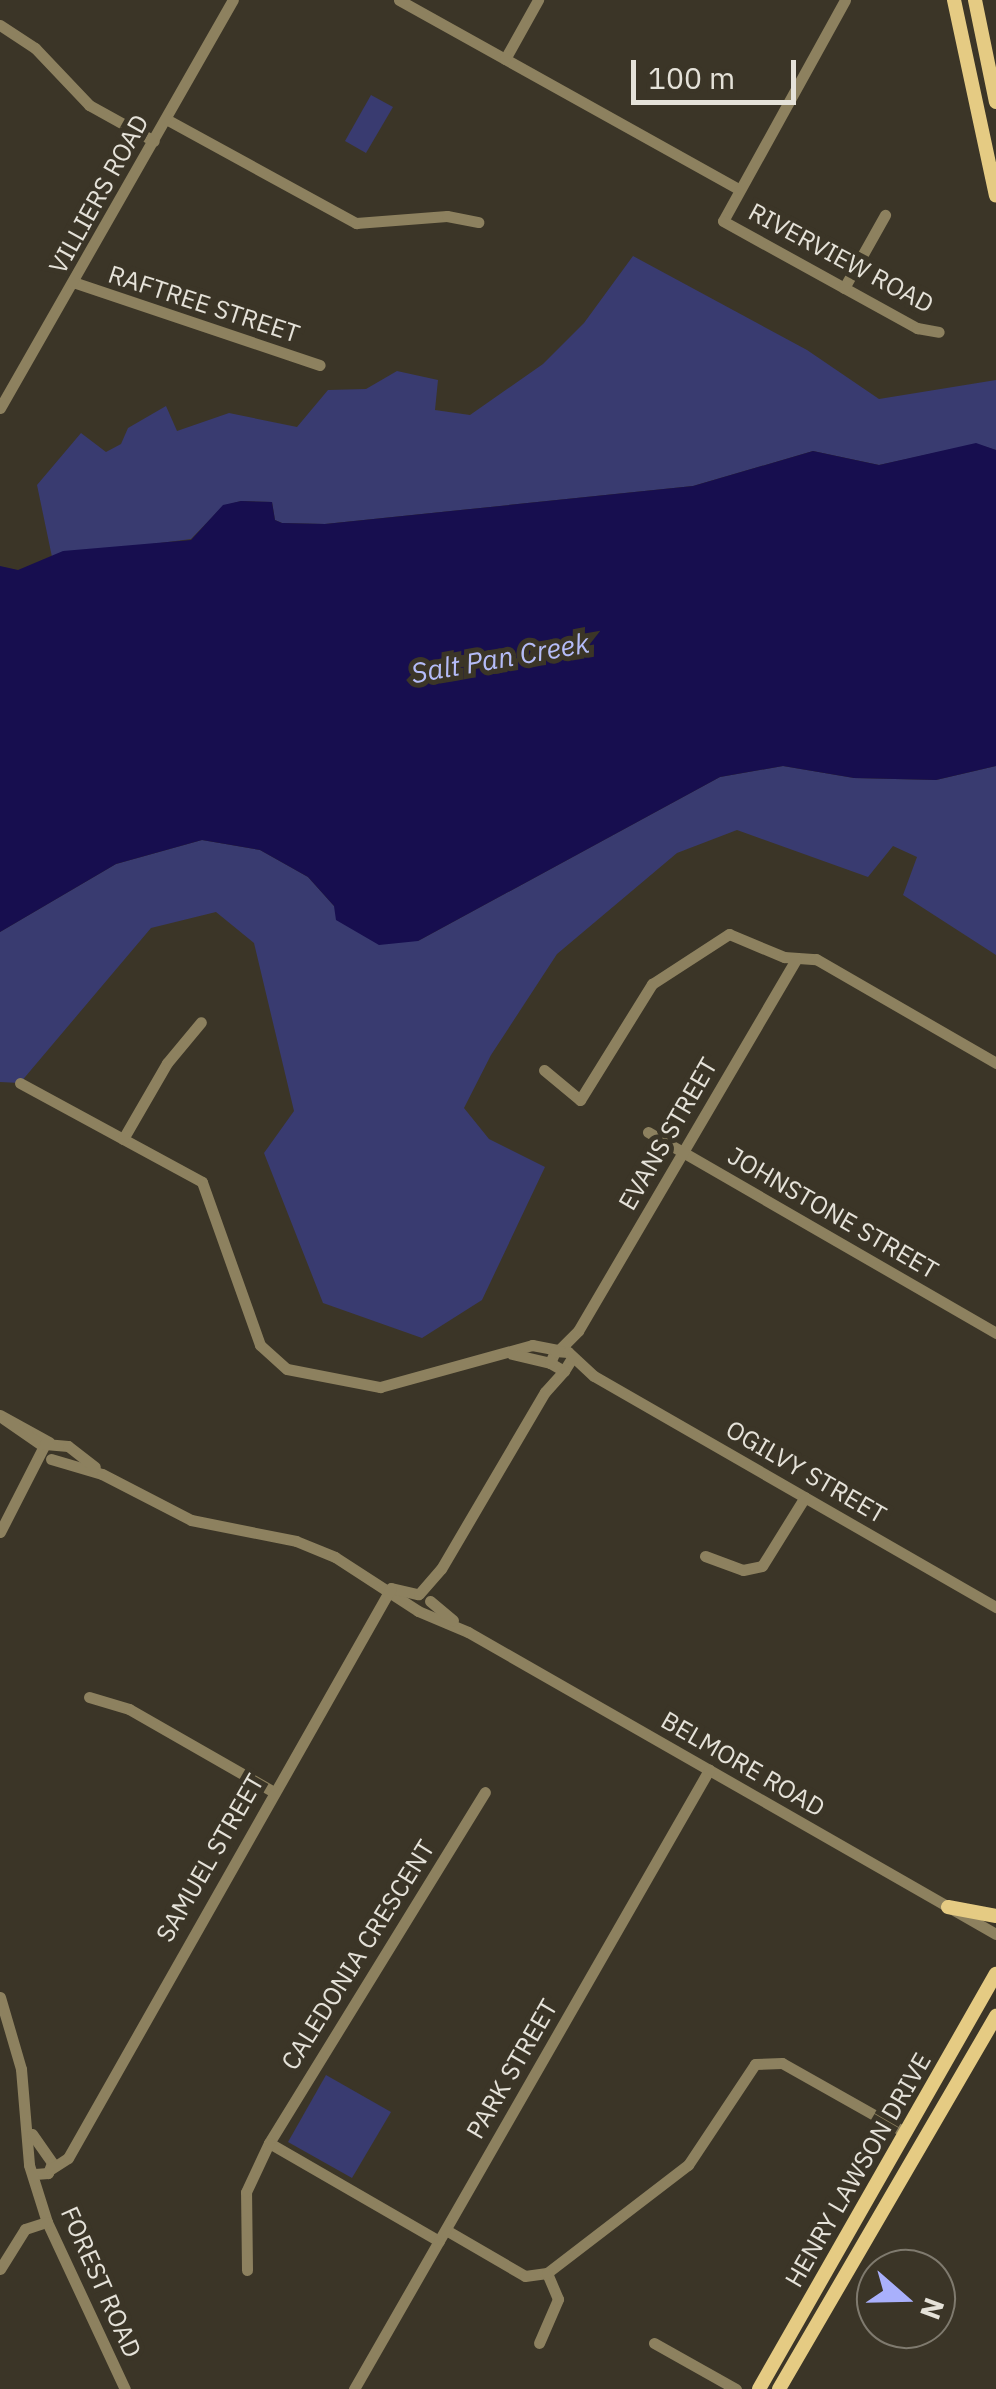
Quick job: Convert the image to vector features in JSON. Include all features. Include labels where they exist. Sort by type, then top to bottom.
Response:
[{"type":"main road","points":[[954,0],[996,196]]},
{"type":"main road","points":[[975,0],[996,102]]},
{"type":"main road","points":[[948,1907],[996,1916]]},
{"type":"main road","name":"HENRY LAWSON DRIVE","points":[[759,2389],[996,1974]]},
{"type":"main road","name":"HENRY LAWSON DRIVE","points":[[780,2389],[996,2016]]},
{"type":"street","name":"VILLIERS ROAD","points":[[0,408],[76,283],[234,0]]},
{"type":"street","points":[[399,0],[740,189],[845,0]]},
{"type":"street","points":[[505,59],[538,0]]},
{"type":"street","points":[[0,25],[36,48],[89,105],[154,141]]},
{"type":"street","points":[[166,119],[356,223],[447,216],[478,222]]},
{"type":"street","name":"RIVERVIEW ROAD","points":[[740,189],[723,221],[917,328],[939,332]]},
{"type":"street","points":[[844,288],[885,216]]},
{"type":"street","name":"RAFTREE STREET","points":[[76,283],[320,364]]},
{"type":"street","points":[[544,1070],[580,1100],[647,990],[723,936],[742,936],[796,960],[822,962],[996,1062]]},
{"type":"street","name":"EVANS STREET","points":[[422,1601],[796,960]]},
{"type":"street","points":[[123,1138],[167,1063],[202,1022]]},
{"type":"street","points":[[20,1083],[202,1182],[260,1345],[278,1365],[380,1387],[512,1354],[532,1345],[565,1360]]},
{"type":"street","name":"JOHNSTONE STREET","points":[[648,1132],[996,1333]]},
{"type":"street","points":[[512,1354],[550,1364]]},
{"type":"street","name":"OGILVY STREET","points":[[550,1364],[565,1360],[996,1606]]},
{"type":"street","name":"EVANS STREET","points":[[545,1392],[550,1364]]},
{"type":"street","name":"BELMORE ROAD","points":[[1,1416],[49,1449],[177,1514],[313,1547],[422,1601],[468,1632],[996,1934]]},
{"type":"street","points":[[0,1532],[49,1449]]},
{"type":"street","points":[[705,1556],[744,1570],[762,1566],[804,1497]]},
{"type":"street","name":"SAMUEL STREET","points":[[49,2163],[68,2150],[391,1588]]},
{"type":"street","points":[[90,1697],[129,1709],[274,1792]]},
{"type":"street","name":"PARK STREET","points":[[354,2389],[709,1770]]},
{"type":"street","name":"CALEDONIA CRESCENT","points":[[248,2270],[246,2192],[269,2143],[486,1792]]},
{"type":"street","name":"FOREST ROAD","points":[[0,1997],[17,2049],[32,2170],[42,2192],[47,2222],[125,2389]]},
{"type":"street","points":[[269,2143],[525,2276],[546,2273],[688,2165],[761,2054],[906,2133]]},
{"type":"street","name":"FOREST ROAD","points":[[30,2130],[49,2163],[42,2192]]},
{"type":"street","points":[[34,2155],[49,2163],[32,2170],[34,2155]]},
{"type":"street","points":[[0,2269],[24,2229],[47,2222]]},
{"type":"street","points":[[2,2236],[14,2244]]},
{"type":"street","points":[[539,2343],[558,2299],[546,2273]]},
{"type":"street","points":[[654,2343],[736,2389]]},
{"type":"shaded area","points":[[371,95],[393,107],[366,153],[345,141]]},
{"type":"shaded area","points":[[633,256],[807,350],[879,399],[996,380],[996,450],[976,444],[879,465],[813,451],[693,486],[325,524],[282,523],[275,520],[272,502],[241,501],[223,506],[191,539],[52,557],[37,485],[81,433],[106,452],[121,444],[128,428],[166,406],[177,431],[229,413],[297,427],[328,390],[366,389],[397,371],[438,380],[435,410],[470,415],[543,364],[584,323]]},
{"type":"shaded area","points":[[783,766],[854,778],[936,780],[996,766],[996,955],[903,895],[917,857],[893,846],[868,877],[737,830],[677,853],[557,954],[491,1055],[464,1108],[489,1139],[545,1167],[482,1300],[422,1338],[323,1303],[264,1153],[294,1111],[254,943],[216,912],[151,928],[20,1083],[0,1082],[0,932],[116,864],[202,840],[260,850],[308,877],[334,906],[418,941],[720,777]]},
{"type":"shaded area","points":[[326,2075],[391,2112],[352,2178],[288,2142]]},
{"type":"water","name":"Salt Pan Creek","points":[[976,443],[996,450],[996,766],[936,780],[854,778],[783,766],[720,777],[418,941],[379,945],[336,920],[334,906],[308,877],[260,850],[202,840],[116,864],[0,932],[0,566],[18,570],[63,551],[191,540],[223,505],[241,501],[272,502],[275,520],[282,523],[325,524],[693,486],[813,451],[879,465]]}]
